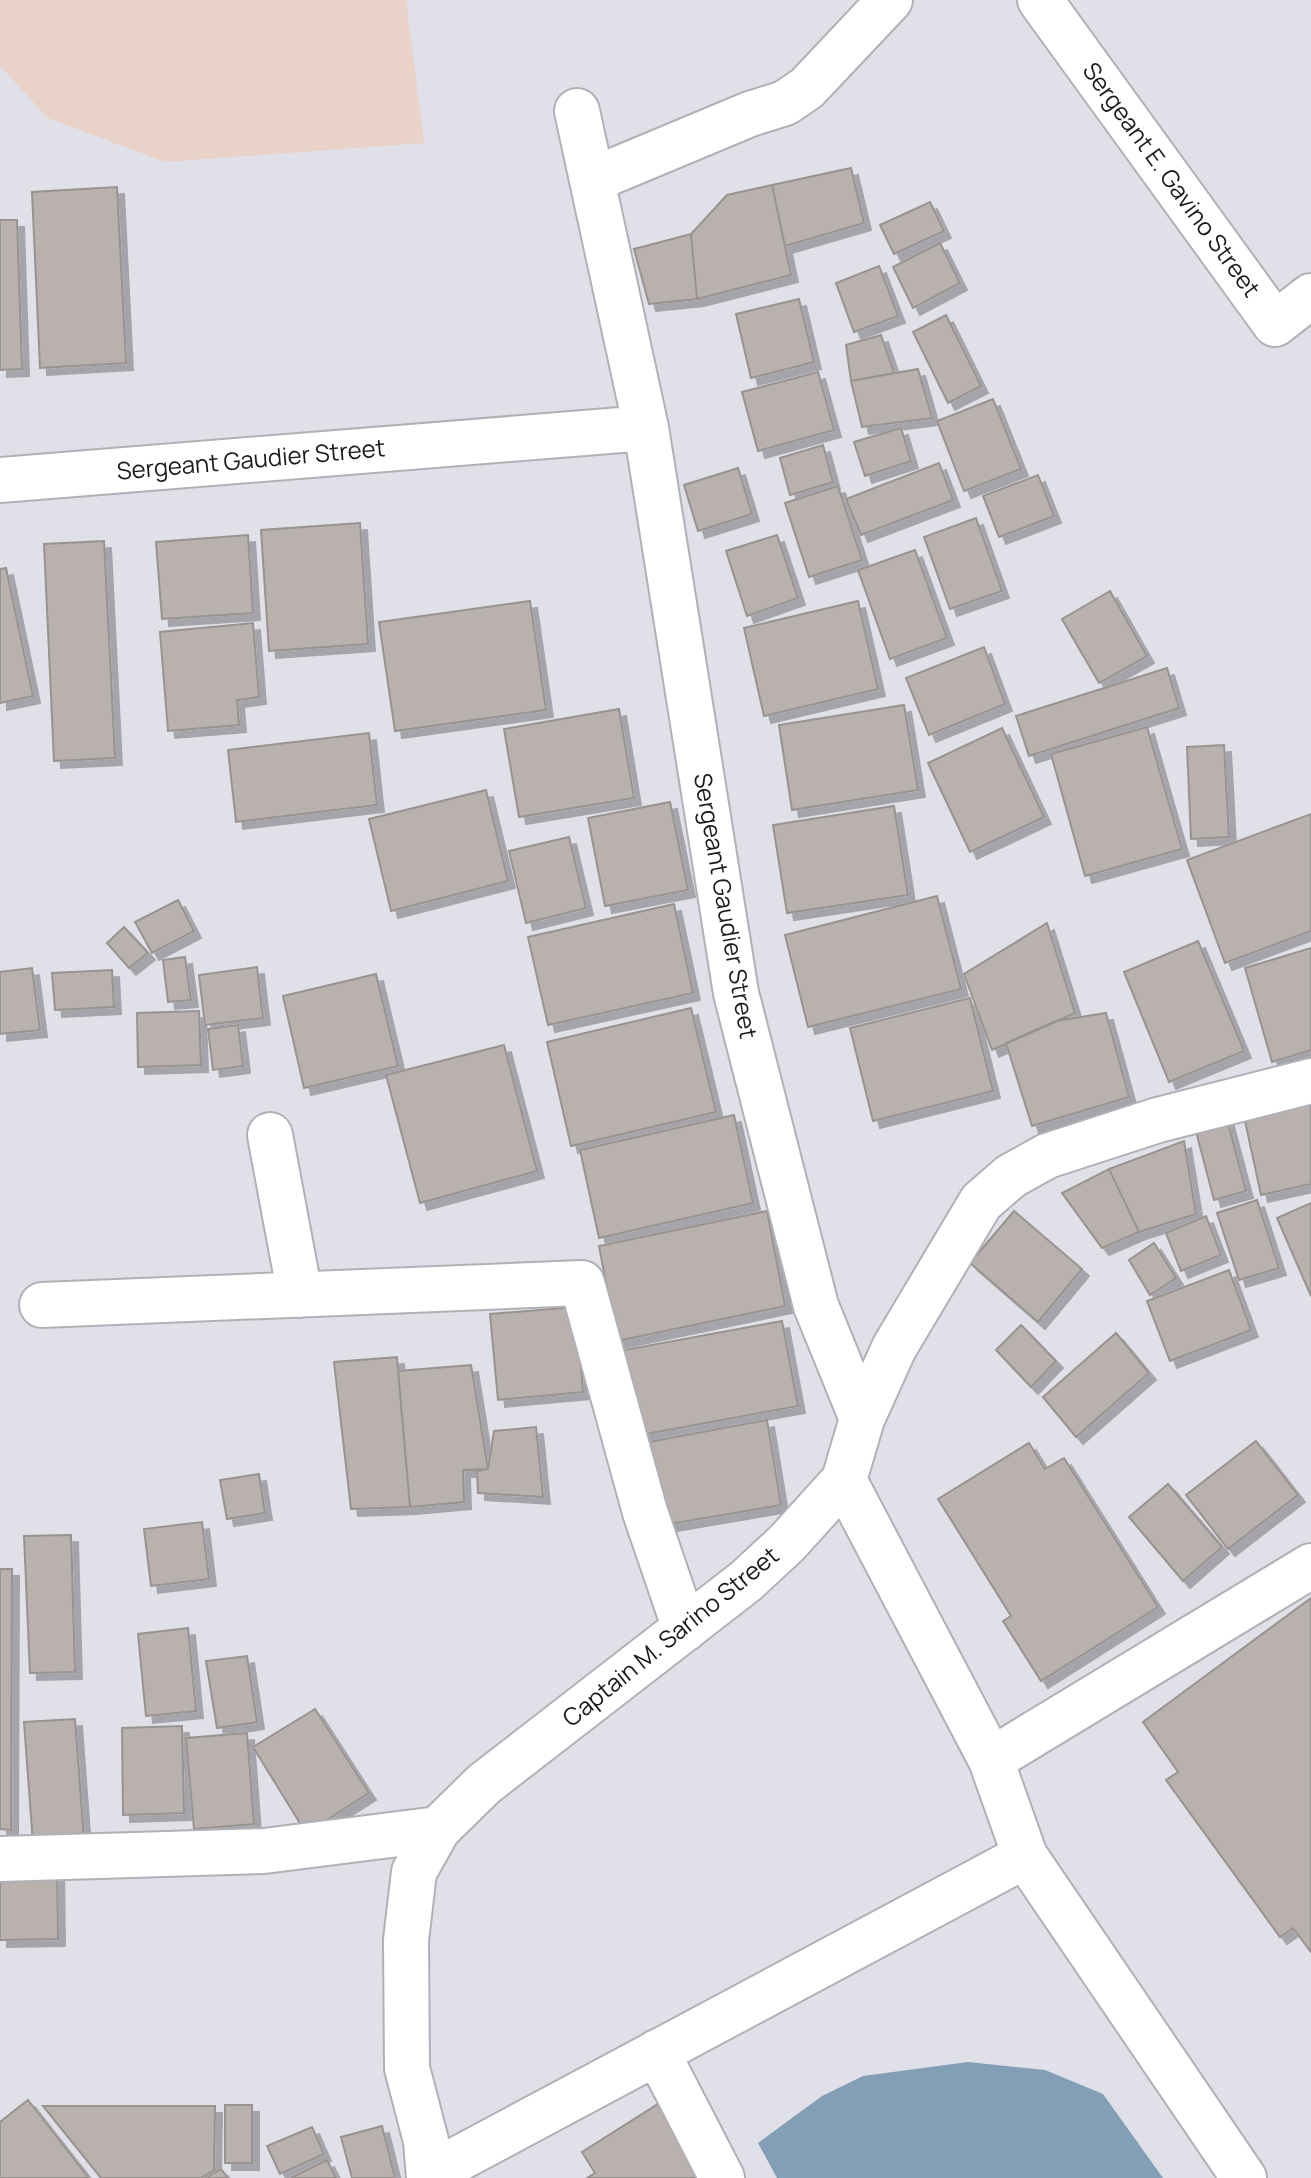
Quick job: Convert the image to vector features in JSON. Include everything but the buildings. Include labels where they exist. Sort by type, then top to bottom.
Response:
[{"type":"street","points":[[592,180],[750,114],[785,103],[807,88],[890,0]]},
{"type":"street","name":"Sergeant E. Gavino Street","points":[[1040,0],[1275,324],[1311,296]]},
{"type":"street","name":"Sergeant Gaudier Street","points":[[577,111],[646,428],[736,993],[816,1306],[862,1419]]},
{"type":"street","name":"Sergeant Gaudier Street","points":[[0,480],[646,428]]},
{"type":"street","name":"Captain M. Sarino Street","points":[[430,2176],[426,2141],[407,2068],[406,1940],[414,1872],[438,1829],[484,1784],[685,1629],[787,1543],[844,1480],[862,1419],[894,1348],[981,1202],[1011,1176],[1047,1156],[1158,1120],[1311,1081]]},
{"type":"street","points":[[270,1135],[300,1295]]},
{"type":"street","points":[[42,1305],[582,1283],[645,1512],[685,1629]]},
{"type":"street","points":[[844,1480],[991,1760],[1025,1856],[1244,2178]]},
{"type":"street","points":[[991,1760],[1311,1566]]},
{"type":"street","points":[[0,1859],[264,1851],[438,1829]]},
{"type":"street","points":[[430,2176],[1025,1856]]},
{"type":"street","points":[[657,2052],[722,2178]]},
{"type":"shaded area","points":[[0,0],[406,0],[424,143],[165,162],[48,118],[0,66]]},
{"type":"water","points":[[968,2062],[1045,2070],[1103,2094],[1163,2178],[777,2178],[758,2143],[822,2096],[863,2076]]}]
